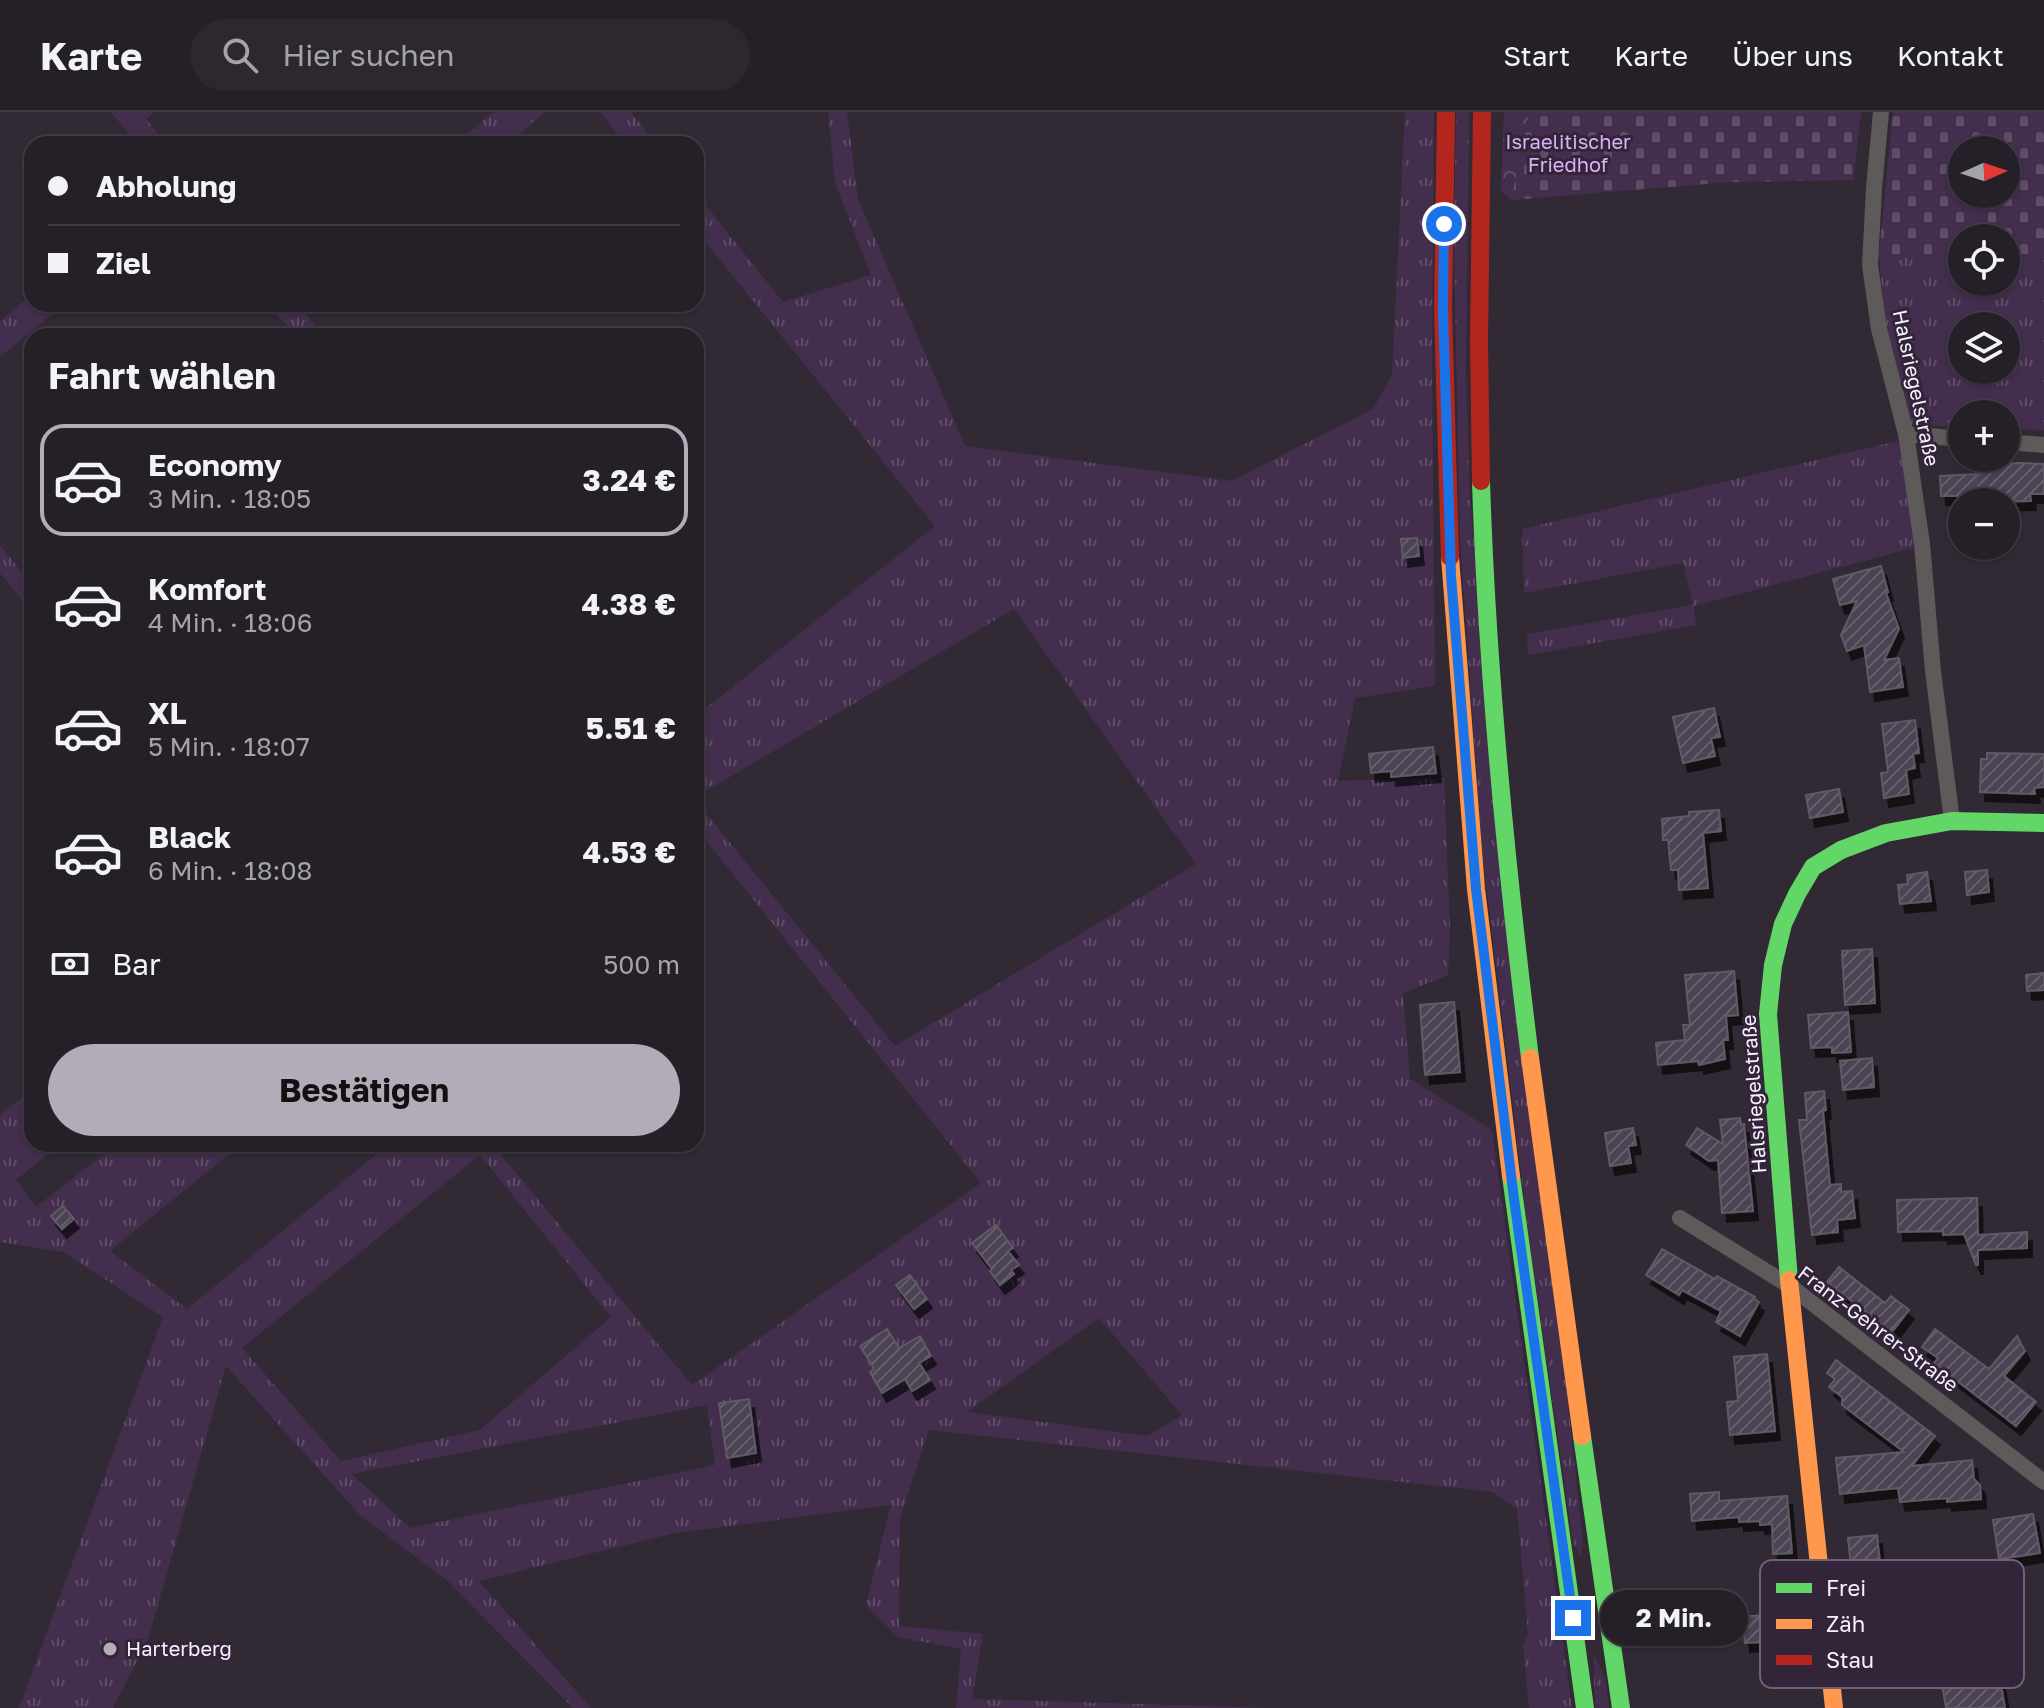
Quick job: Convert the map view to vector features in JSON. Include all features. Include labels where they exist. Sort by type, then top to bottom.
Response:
[{"type":"main road","points":[[1446,112],[1443,309],[1451,576],[1476,889],[1514,1199],[1585,1708]]},
{"type":"main road","points":[[1482,112],[1478,308],[1485,571],[1509,877],[1547,1184],[1621,1708]]},
{"type":"main road","points":[[1952,821],[2044,823]]},
{"type":"main road","name":"Halsriegelstraße","points":[[1819,1560],[1790,1286],[1768,1014],[1773,965],[1783,924],[1813,867],[1841,850],[1886,833],[1952,821]]},
{"type":"main road","name":"Halsriegelstraße","points":[[1832,1688],[1834,1708]]},
{"type":"street","name":"Halsriegelstraße","points":[[1881,112],[1870,265],[1879,329],[1906,434],[1922,544],[1933,671],[1952,821]]},
{"type":"street","points":[[1906,434],[1948,438]]},
{"type":"street","points":[[2020,443],[2044,445]]},
{"type":"street","name":"Franz-Gehrer-Straße","points":[[1680,1218],[1790,1286],[2044,1482]]},
{"type":"green space","points":[[111,112],[154,112],[146,119],[160,136],[130,136]]},
{"type":"green space","points":[[493,112],[545,112],[516,136],[465,136]]},
{"type":"green space","points":[[600,112],[631,112],[650,136],[620,136]]},
{"type":"green space","points":[[828,112],[847,112],[858,199],[965,446],[1232,481],[1373,409],[1392,375],[1405,112],[1434,112],[1432,360],[1435,686],[1355,698],[1338,781],[1444,778],[1450,929],[1448,975],[1403,993],[1410,1079],[1492,1130],[1572,1708],[1529,1708],[1523,1645],[1528,1635],[1517,1509],[1493,1492],[929,1430],[900,1518],[899,1626],[983,1634],[972,1699],[1269,1708],[956,1708],[961,1649],[898,1637],[866,1605],[891,1505],[675,1533],[479,1581],[591,1708],[573,1708],[448,1581],[360,1515],[226,1366],[148,1639],[113,1708],[19,1708],[163,1317],[64,1252],[0,1242],[0,1115],[24,1096],[24,1152],[50,1152],[16,1180],[36,1207],[107,1152],[231,1152],[110,1251],[187,1309],[379,1152],[499,1152],[692,1385],[981,1183],[704,838],[704,811],[895,1046],[1196,864],[1014,609],[704,792],[704,710],[935,526],[704,240],[704,203],[783,302],[871,275],[835,182]],"holes":[[[480,1155],[611,1317],[480,1430],[341,1461],[242,1348]],[[1099,1318],[1182,1415],[1148,1436],[967,1412]],[[707,1405],[715,1465],[410,1528],[352,1474]]]},
{"type":"green space","points":[[1456,112],[1469,112],[1466,369],[1470,503],[1583,1542],[1581,1556],[1573,1543],[1528,1229],[1482,851],[1460,540],[1454,246]]},
{"type":"green space","points":[[1504,112],[1530,112],[1511,200],[1501,190]]},
{"type":"green space","name":"Israelitischer Friedhof","points":[[1530,112],[1861,112],[1853,180],[1731,182],[1511,200]]},
{"type":"green space","points":[[1893,112],[2044,112],[2044,256],[2020,255],[2020,224],[1948,224],[1948,255],[1879,254]]},
{"type":"green space","points":[[1879,254],[1948,255],[1948,296],[2020,296],[2020,255],[2044,256],[2044,430],[2020,429],[2020,400],[1948,400],[1948,426],[1911,424],[1886,331]]},
{"type":"green space","points":[[24,302],[24,312],[54,312],[35,328],[24,328],[24,337],[0,357],[0,321]]},
{"type":"green space","points":[[276,312],[306,312],[317,328],[288,328]]},
{"type":"green space","points":[[1898,441],[1916,547],[1694,606],[1696,625],[1528,655],[1527,634],[1693,605],[1683,563],[1524,593],[1522,529]]},
{"type":"green space","points":[[0,545],[24,575],[24,602],[0,573]]},
{"type":"green space","points":[[1594,1654],[1605,1679],[1609,1708],[1596,1708]]},
{"type":"building","points":[[2020,463],[2044,464],[2044,494],[2030,494],[2031,501],[2020,501],[2020,488],[1948,488],[1948,496],[1941,496],[1940,476],[2020,472]]},
{"type":"building","points":[[1417,538],[1419,556],[1403,558],[1401,539]]},
{"type":"building","points":[[1881,566],[1886,593],[1899,629],[1884,660],[1899,658],[1903,687],[1870,692],[1864,645],[1847,651],[1841,635],[1857,601],[1840,605],[1833,579]]},
{"type":"building","points":[[1714,708],[1720,737],[1711,738],[1715,756],[1683,763],[1673,717]]},
{"type":"building","points":[[1915,720],[1919,753],[1913,754],[1915,768],[1906,770],[1909,794],[1884,798],[1881,773],[1888,772],[1882,724]]},
{"type":"building","points":[[1433,747],[1436,773],[1391,777],[1391,771],[1371,773],[1369,754]]},
{"type":"building","points":[[1987,753],[2044,754],[2044,787],[2034,788],[2035,794],[1980,792],[1981,759],[1987,759]]},
{"type":"building","points":[[1839,789],[1843,812],[1810,818],[1806,795]]},
{"type":"building","points":[[1719,810],[1721,831],[1703,833],[1708,888],[1679,890],[1678,870],[1671,870],[1668,840],[1663,840],[1662,819],[1689,816],[1689,812]]},
{"type":"building","points":[[1987,870],[1989,892],[1967,895],[1965,872]]},
{"type":"building","points":[[1927,872],[1931,901],[1900,904],[1898,885],[1908,884],[1907,875]]},
{"type":"building","points":[[1872,949],[1875,1003],[1845,1005],[1842,951]]},
{"type":"building","points":[[1734,971],[1738,1015],[1726,1016],[1728,1040],[1723,1040],[1725,1059],[1699,1065],[1698,1061],[1658,1065],[1656,1043],[1685,1040],[1683,1025],[1690,1025],[1685,975]]},
{"type":"building","points":[[2044,973],[2044,990],[2027,991],[2026,975]]},
{"type":"building","points":[[1454,1002],[1460,1072],[1425,1075],[1420,1005]]},
{"type":"building","points":[[1848,1012],[1851,1052],[1832,1053],[1832,1047],[1811,1048],[1808,1015]]},
{"type":"building","points":[[1872,1058],[1874,1087],[1843,1090],[1840,1061]]},
{"type":"building","points":[[1824,1091],[1830,1185],[1841,1184],[1841,1192],[1852,1191],[1855,1218],[1837,1220],[1838,1232],[1812,1235],[1799,1120],[1807,1120],[1805,1093]]},
{"type":"building","points":[[1740,1118],[1741,1125],[1744,1124],[1753,1211],[1722,1213],[1718,1160],[1709,1161],[1686,1145],[1697,1128],[1723,1144],[1720,1120]]},
{"type":"building","points":[[1633,1128],[1636,1145],[1628,1146],[1631,1163],[1610,1166],[1605,1133]]},
{"type":"building","points":[[1977,1198],[1978,1235],[2027,1232],[2027,1248],[1978,1250],[1976,1265],[1964,1234],[1898,1232],[1897,1200]]},
{"type":"building","points":[[63,1206],[74,1219],[62,1229],[51,1216]]},
{"type":"building","points":[[996,1225],[1013,1248],[1008,1251],[1019,1265],[1011,1270],[1014,1274],[1000,1285],[972,1243]]},
{"type":"building","points":[[1662,1249],[1755,1297],[1759,1302],[1740,1336],[1716,1322],[1721,1311],[1682,1290],[1679,1295],[1646,1275]]},
{"type":"building","points":[[1839,1267],[1885,1303],[1891,1296],[1909,1310],[1892,1332],[1827,1282]]},
{"type":"building","points":[[910,1275],[927,1299],[914,1309],[896,1285]]},
{"type":"building","points":[[887,1329],[899,1348],[920,1336],[931,1356],[919,1363],[930,1380],[912,1391],[905,1379],[882,1393],[870,1372],[874,1369],[860,1346]]},
{"type":"building","points":[[1935,1329],[1989,1369],[2017,1336],[2025,1351],[2004,1376],[2036,1402],[2016,1426],[1934,1363],[1938,1358],[1922,1347]]},
{"type":"building","points":[[1767,1354],[1775,1431],[1730,1435],[1727,1402],[1738,1401],[1734,1357]]},
{"type":"building","points":[[1836,1360],[1935,1436],[1912,1466],[1972,1460],[1981,1499],[1900,1502],[1898,1488],[1840,1494],[1836,1458],[1904,1452],[1842,1405],[1842,1397],[1829,1387],[1835,1379],[1827,1373]]},
{"type":"building","points":[[749,1399],[756,1453],[727,1458],[719,1403]]},
{"type":"building","points":[[1719,1492],[1719,1501],[1787,1496],[1792,1553],[1773,1554],[1772,1524],[1739,1522],[1739,1517],[1692,1521],[1690,1494]]},
{"type":"building","points":[[2033,1514],[2040,1553],[1999,1559],[1993,1520]]},
{"type":"building","points":[[1877,1535],[1880,1560],[1850,1560],[1848,1538]]},
{"type":"building","points":[[1760,1615],[1760,1642],[1745,1643],[1742,1617]]},
{"type":"building","points":[[1943,1688],[2001,1688],[2005,1708],[1946,1708]]},
{"type":"traffic: fast","points":[[1481,481],[1499,770],[1530,1058]]},
{"type":"traffic: fast","points":[[1789,1280],[1768,1014],[1773,965],[1783,924],[1797,894],[1813,867],[1841,850],[1886,833],[1952,821],[2044,823]]},
{"type":"traffic: fast","points":[[1511,1176],[1585,1708]]},
{"type":"traffic: fast","points":[[1582,1436],[1621,1708]]},
{"type":"traffic: slow","points":[[1450,557],[1476,889],[1511,1176]]},
{"type":"traffic: slow","points":[[1530,1058],[1582,1436]]},
{"type":"traffic: slow","points":[[1789,1280],[1818,1560]]},
{"type":"traffic: slow","points":[[1832,1688],[1834,1708]]},
{"type":"traffic: jam","points":[[1446,112],[1443,309],[1450,557]]},
{"type":"traffic: jam","points":[[1481,481],[1482,112]]},
{"type":"place","name":"Harterberg","points":[[110,1649]]},
{"type":"route","points":[[1444,224],[1443,309],[1451,576],[1476,889],[1514,1199],[1573,1618]]}]
